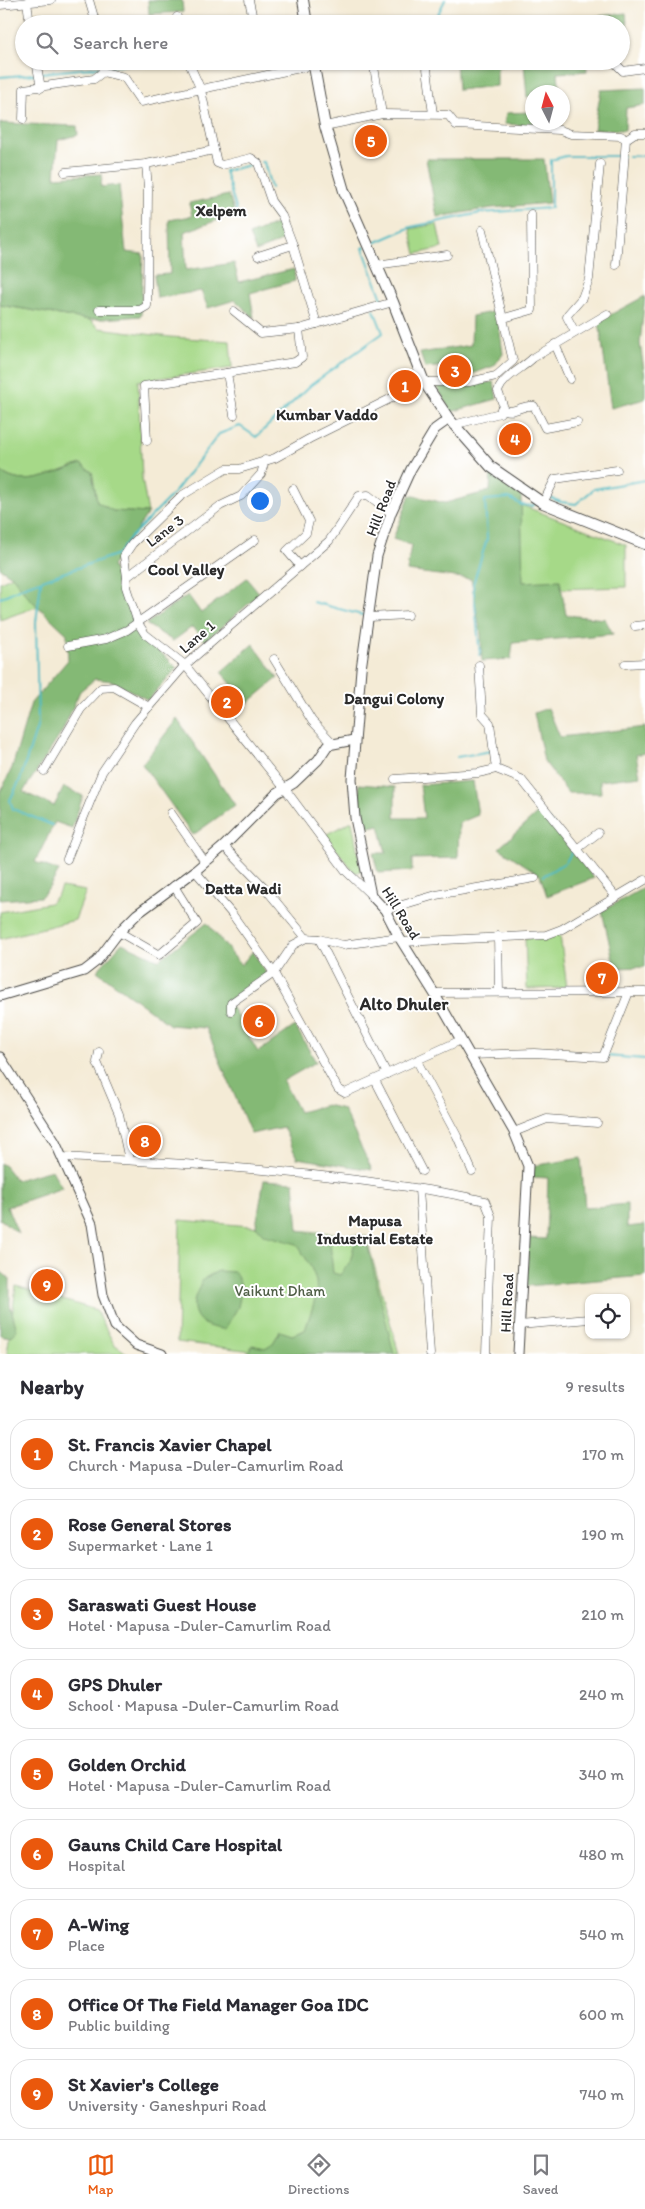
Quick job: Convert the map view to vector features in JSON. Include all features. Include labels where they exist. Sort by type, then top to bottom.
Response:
[{"type":"main road","points":[[303,0],[305,15]]},
{"type":"main road","points":[[315,70],[325,126],[344,191],[393,302],[424,382],[451,422],[491,467],[543,503],[645,544]]},
{"type":"street","points":[[0,5],[51,0]]},
{"type":"street","points":[[89,0],[93,15]]},
{"type":"street","points":[[250,0],[252,15]]},
{"type":"street","points":[[27,2],[29,15]]},
{"type":"street","points":[[622,70],[645,68]]},
{"type":"street","points":[[38,70],[41,88]]},
{"type":"street","points":[[192,70],[201,90],[218,163],[222,165],[251,158],[258,163],[271,201],[282,216],[293,245],[317,324]]},
{"type":"street","points":[[23,119],[24,89],[94,79],[103,72],[124,77],[141,102],[285,70]]},
{"type":"street","points":[[375,70],[382,114]]},
{"type":"street","points":[[427,70],[433,114]]},
{"type":"street","points":[[325,126],[382,114],[433,114],[448,115],[456,125],[560,130],[571,134],[621,136],[626,139]]},
{"type":"street","points":[[626,139],[635,133],[645,133]]},
{"type":"street","points":[[616,265],[626,139]]},
{"type":"street","points":[[65,172],[146,164],[214,150]]},
{"type":"street","points":[[99,310],[140,310],[147,306],[148,188],[146,164]]},
{"type":"street","points":[[575,332],[567,317],[582,298],[589,279],[600,164]]},
{"type":"street","points":[[504,318],[532,310],[531,214]]},
{"type":"street","points":[[371,895],[346,871],[285,789],[185,665],[146,634],[138,623],[126,587],[127,577],[124,556],[132,544],[181,496],[226,469],[239,469],[275,458],[309,438],[424,382],[469,382],[496,376],[512,361],[504,318],[482,230]]},
{"type":"street","points":[[258,256],[293,245]]},
{"type":"street","points":[[376,265],[447,255]]},
{"type":"street","points":[[234,311],[261,333],[299,329],[393,302]]},
{"type":"street","points":[[451,422],[500,413],[503,406],[498,391],[501,383],[533,358],[607,314]]},
{"type":"street","points":[[147,441],[144,386],[296,362],[302,357],[299,329]]},
{"type":"street","points":[[555,344],[570,380]]},
{"type":"street","points":[[227,373],[234,415]]},
{"type":"street","points":[[501,409],[509,412],[530,405],[534,406],[545,428],[577,422]]},
{"type":"street","name":"Hill Road","points":[[451,422],[435,429],[411,469],[391,514],[377,556],[354,740],[352,779],[355,818],[371,895],[385,910],[470,1055],[514,1132],[528,1166],[518,1354]]},
{"type":"street","name":"Lane 3","points":[[127,577],[220,506],[241,496],[261,474],[265,460]]},
{"type":"street","points":[[543,503],[555,479],[618,470]]},
{"type":"street","points":[[293,489],[309,521],[306,533],[287,551],[300,566]]},
{"type":"street","name":"Lane 1","points":[[68,859],[102,772],[135,723],[185,665],[329,542],[359,496],[368,495],[391,514]]},
{"type":"street","points":[[68,646],[106,639],[127,630],[254,540]]},
{"type":"street","points":[[369,617],[408,615]]},
{"type":"street","points":[[635,626],[645,625]]},
{"type":"street","points":[[274,659],[312,721],[333,742]]},
{"type":"street","points":[[625,664],[645,663]]},
{"type":"street","points":[[479,665],[482,714],[490,723],[496,769]]},
{"type":"street","points":[[44,771],[81,709],[101,688],[114,687],[149,707]]},
{"type":"street","points":[[0,996],[84,971],[97,962],[119,932],[137,914],[195,871],[224,846],[277,793],[285,789],[312,766],[328,745],[333,742],[354,740]]},
{"type":"street","points":[[395,779],[478,773],[496,769],[521,778],[616,897]]},
{"type":"street","points":[[171,813],[205,862]]},
{"type":"street","points":[[577,849],[598,833]]},
{"type":"street","points":[[224,846],[264,887],[306,938]]},
{"type":"street","points":[[195,871],[232,914],[274,973],[338,1089],[345,1093],[461,1040]]},
{"type":"street","points":[[385,910],[436,895],[535,878]]},
{"type":"street","points":[[231,1011],[231,1003],[274,973],[293,946],[306,938],[343,945],[401,940],[546,934],[562,929],[645,880]]},
{"type":"street","points":[[119,932],[159,955],[188,933],[197,924],[174,886]]},
{"type":"street","points":[[498,936],[498,992]]},
{"type":"street","points":[[319,939],[387,1074]]},
{"type":"street","points":[[470,1055],[534,1053],[603,1057],[629,992]]},
{"type":"street","points":[[434,993],[645,992]]},
{"type":"street","points":[[99,1052],[97,1062],[119,1114],[129,1160]]},
{"type":"street","points":[[0,1057],[55,1142],[92,1224],[103,1295],[116,1326],[137,1350],[162,1354]]},
{"type":"street","points":[[416,1061],[457,1136],[472,1171]]},
{"type":"street","points":[[375,1080],[422,1171]]},
{"type":"street","points":[[514,1132],[547,1119],[597,1123]]},
{"type":"street","points":[[62,1157],[249,1168],[454,1193],[485,1201],[492,1216],[486,1354]]},
{"type":"street","points":[[419,1189],[430,1354]]},
{"type":"street","points":[[519,1325],[585,1319]]},
{"type":"green space","points":[[148,0],[182,0],[183,12],[149,14]]},
{"type":"green space","points":[[626,13],[626,15],[608,15]]},
{"type":"green space","points":[[457,70],[497,70],[497,86],[458,90]]},
{"type":"green space","points":[[525,70],[587,71],[558,73],[559,85],[526,85]]},
{"type":"green space","points":[[645,88],[645,105],[626,108],[625,130],[594,129],[601,90]]},
{"type":"green space","points":[[525,112],[525,125],[504,124],[506,113]]},
{"type":"green space","points":[[0,123],[77,126],[78,135],[58,140],[55,177],[102,174],[101,187],[119,185],[126,252],[143,254],[141,316],[90,320],[0,305]]},
{"type":"green space","points":[[426,159],[544,159],[549,203],[492,208],[437,217]]},
{"type":"green space","points":[[229,195],[235,214],[184,232],[186,270],[234,263],[239,282],[294,269],[295,281],[250,293],[254,318],[235,300],[208,308],[201,291],[157,298],[154,275],[170,274],[169,220],[192,216],[189,203]]},
{"type":"green space","points":[[278,223],[284,240],[256,252],[249,235]]},
{"type":"green space","points":[[437,224],[442,248],[416,254],[410,229]]},
{"type":"green space","points":[[645,296],[640,343],[645,377],[645,399],[611,408],[599,321]]},
{"type":"green space","points":[[0,305],[90,320],[99,328],[170,337],[230,341],[232,368],[138,381],[142,478],[148,513],[113,511],[97,502],[92,472],[81,464],[51,475],[30,480],[9,477],[0,471]]},
{"type":"green space","points":[[497,311],[503,354],[494,366],[472,374],[470,364],[425,368],[420,353],[471,345],[472,316]]},
{"type":"green space","points":[[494,382],[497,399],[451,412],[437,387]]},
{"type":"green space","points":[[81,464],[92,472],[97,502],[113,511],[148,513],[112,566],[138,631],[177,668],[148,700],[112,681],[95,679],[80,691],[62,732],[23,792],[54,806],[64,787],[83,796],[72,828],[55,822],[35,862],[59,871],[47,891],[40,897],[0,900],[0,793],[12,768],[31,703],[68,660],[67,634],[28,597],[13,577],[0,568],[0,471],[9,477],[30,480],[51,475]]},
{"type":"green space","points":[[491,474],[521,496],[523,582],[560,580],[566,615],[605,619],[613,634],[513,643],[511,659],[482,661],[481,635],[471,579],[407,571],[411,545],[393,539],[410,495],[445,503],[490,491]]},
{"type":"green space","points":[[521,505],[626,545],[626,587],[521,590]]},
{"type":"green space","points":[[34,566],[58,589],[36,607],[0,620],[0,582]]},
{"type":"green space","points":[[247,578],[260,594],[205,641],[192,627],[173,641],[146,624],[188,595],[201,613]]},
{"type":"green space","points":[[253,644],[278,678],[248,703],[221,672]]},
{"type":"green space","points":[[548,708],[560,737],[645,727],[645,753],[636,755],[640,776],[600,781],[601,793],[568,793],[544,761],[534,713]]},
{"type":"green space","points":[[177,719],[235,805],[193,835],[142,764]]},
{"type":"green space","points":[[473,781],[478,815],[459,823],[458,858],[412,859],[412,871],[378,873],[373,853],[386,853],[379,825],[362,829],[359,784],[395,787],[395,818],[424,818],[420,785]]},
{"type":"green space","points":[[540,811],[594,878],[547,896],[540,875],[499,848]]},
{"type":"green space","points":[[352,821],[361,871],[355,873],[325,835]]},
{"type":"green space","points":[[61,887],[86,891],[75,920],[0,939],[0,912],[50,903]]},
{"type":"green space","points":[[645,887],[645,967],[615,968],[602,911]]},
{"type":"green space","points":[[207,923],[241,965],[253,951],[267,975],[228,1001],[258,1052],[295,1026],[316,1062],[283,1081],[299,1112],[326,1105],[343,1109],[372,1170],[297,1158],[283,1127],[251,1134],[206,1028],[170,1025],[97,971],[122,943],[159,960]]},
{"type":"green space","points":[[560,935],[567,988],[527,989],[525,938]]},
{"type":"green space","points":[[581,1158],[585,1208],[627,1204],[627,1227],[645,1225],[645,1276],[527,1286],[528,1238],[546,1239],[548,1178],[533,1177],[532,1166]]},
{"type":"green space","points":[[0,1163],[5,1166],[16,1180],[52,1170],[62,1188],[7,1207],[18,1233],[0,1219]]},
{"type":"green space","points":[[264,1180],[294,1182],[298,1230],[322,1236],[330,1242],[333,1273],[340,1275],[350,1262],[356,1237],[366,1239],[394,1354],[247,1354],[252,1345],[265,1348],[273,1343],[280,1331],[292,1335],[305,1330],[316,1294],[315,1277],[297,1244],[264,1235],[256,1226]]},
{"type":"green space","name":"Vaikunt Dham","points":[[180,1220],[366,1236],[399,1354],[277,1354],[177,1342]]},
{"type":"green space","points":[[0,1271],[10,1279],[10,1305],[17,1330],[10,1337],[0,1335]]},
{"type":"green space","points":[[218,1271],[235,1272],[242,1288],[238,1307],[225,1329],[203,1323],[198,1318],[194,1306],[195,1298],[204,1279]]},
{"type":"green space","points":[[16,1286],[96,1310],[114,1344],[128,1354],[7,1354]]},
{"type":"waterway","points":[[438,15],[445,0]]},
{"type":"waterway","points":[[40,73],[70,70]]},
{"type":"waterway","points":[[0,77],[35,74]]},
{"type":"waterway","points":[[372,244],[411,227],[481,213],[551,208],[551,160],[566,156],[623,156]]},
{"type":"waterway","points":[[628,156],[645,156]]},
{"type":"waterway","points":[[261,162],[264,162],[271,188]]},
{"type":"waterway","points":[[237,212],[225,171],[254,164]]},
{"type":"waterway","points":[[365,247],[363,248],[382,299],[381,302]]},
{"type":"waterway","points":[[0,598],[25,586],[118,554],[129,539],[174,493],[219,434],[240,426],[256,437],[311,385],[383,333],[374,310]]},
{"type":"waterway","points":[[548,497],[561,502],[576,504],[594,489],[645,480]]},
{"type":"waterway","points":[[480,655],[473,584],[487,539],[485,500],[509,498],[522,505],[533,506],[535,503]]},
{"type":"waterway","points":[[41,582],[36,622],[38,724],[20,780],[10,800],[13,809],[52,825]]},
{"type":"waterway","points":[[313,602],[362,615],[366,614]]},
{"type":"waterway","points":[[457,757],[491,751]]},
{"type":"waterway","points":[[548,819],[558,831]]},
{"type":"waterway","points":[[543,876],[566,862],[573,850]]},
{"type":"waterway","points":[[560,1050],[573,1052]]},
{"type":"waterway","points":[[605,1056],[645,1059]]},
{"type":"place","name":"Golden Orchid","points":[[371,141]]},
{"type":"place","name":"Saraswati Guest House","points":[[455,371]]},
{"type":"place","name":"St. Francis Xavier Chapel","points":[[405,386]]},
{"type":"place","name":"GPS Dhuler","points":[[515,439]]},
{"type":"place","name":"Rose General Stores","points":[[227,702]]},
{"type":"place","name":"A-Wing","points":[[602,978]]},
{"type":"place","name":"Gauns Child Care Hospital","points":[[259,1021]]},
{"type":"place","name":"Office Of The Field Manager Goa IDC","points":[[145,1141]]},
{"type":"place","name":"St Xavier's College","points":[[47,1285]]},
{"type":"district","name":"Xelpem","points":[[221,210]]},
{"type":"district","name":"Kumbar Vaddo","points":[[327,414]]},
{"type":"district","name":"Cool Valley","points":[[186,569]]},
{"type":"district","name":"Dangui Colony","points":[[394,698]]},
{"type":"district","name":"Datta Wadi","points":[[243,888]]},
{"type":"district","name":"Alto Dhuler","points":[[404,1004]]},
{"type":"district","name":"Mapusa Industrial Estate","points":[[375,1229]]}]
